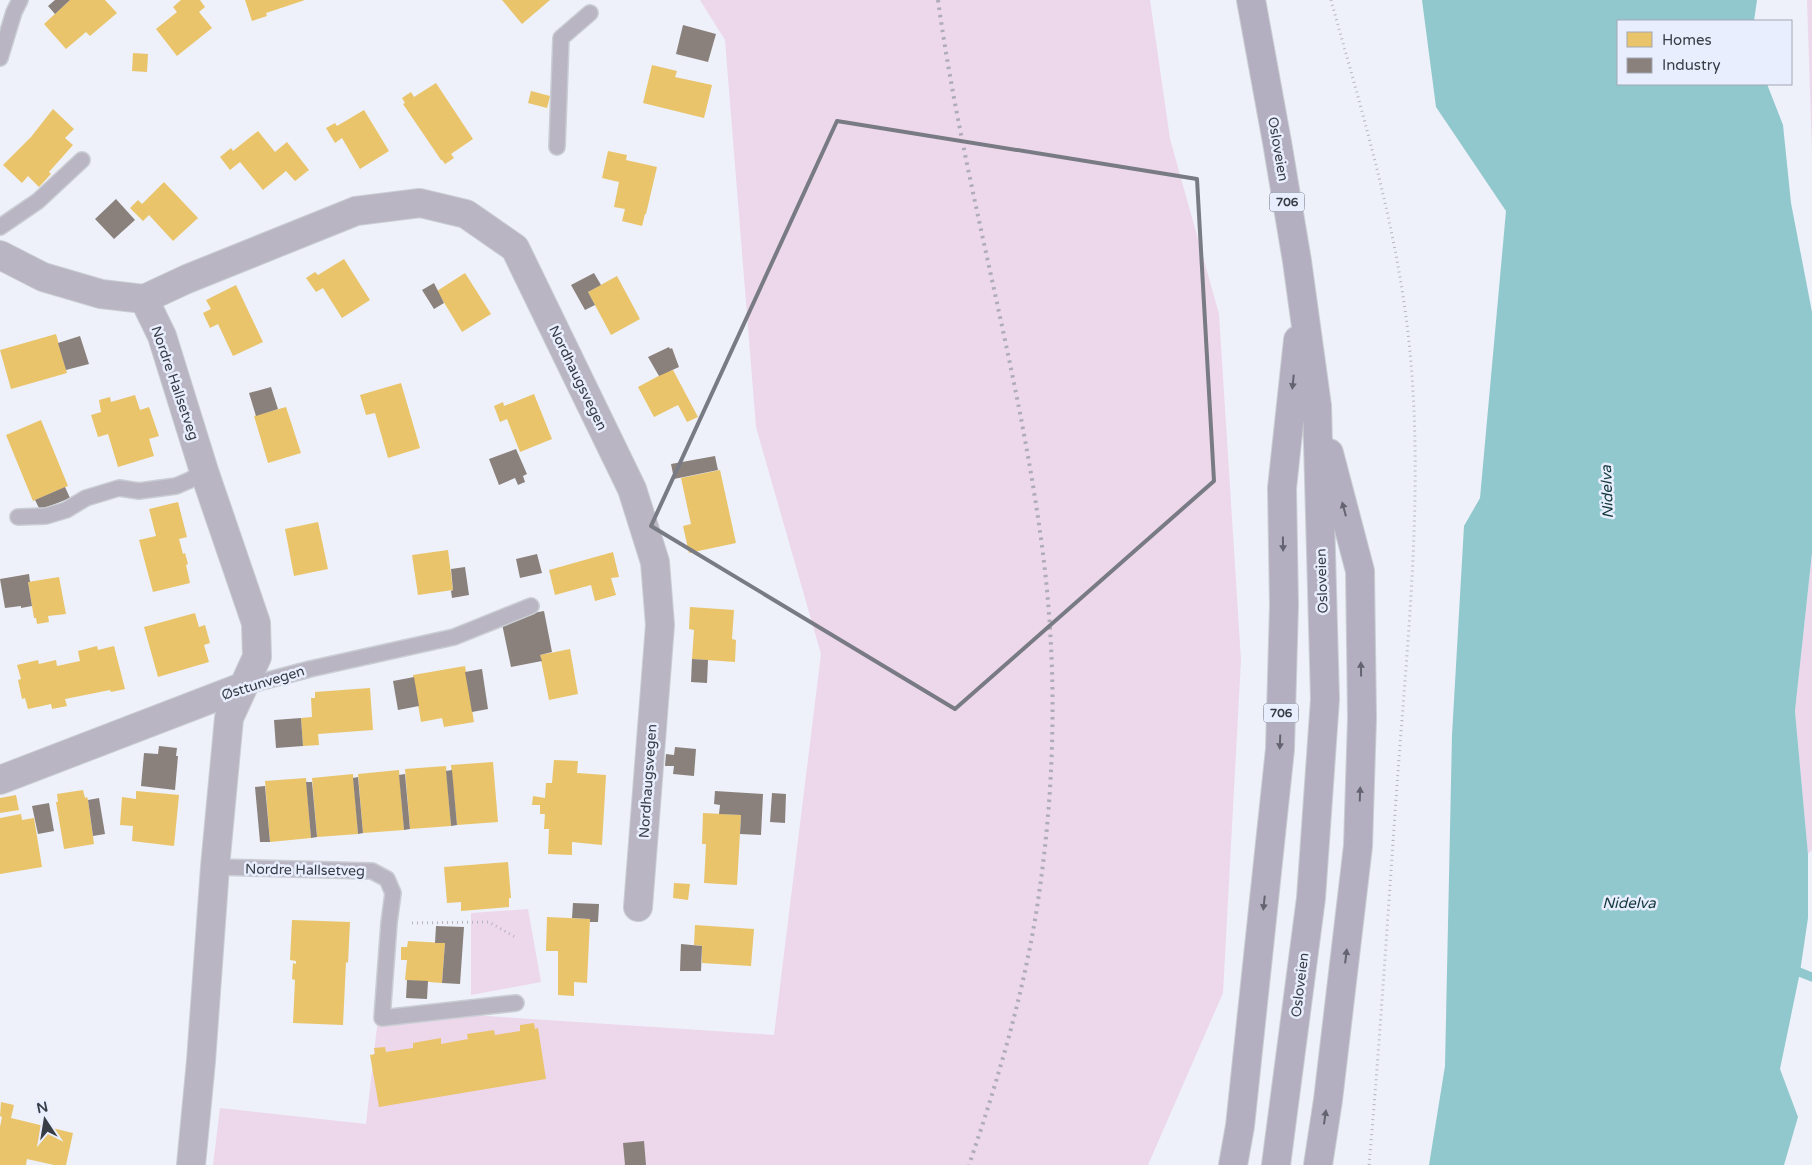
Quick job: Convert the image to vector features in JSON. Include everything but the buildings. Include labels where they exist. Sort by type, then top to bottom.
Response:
[{"type":"highway","name":"Osloveien","points":[[1250,0],[1277,142],[1317,406],[1325,699],[1311,898],[1276,1165]]},
{"type":"highway","name":"706","points":[[1233,1165],[1240,1126],[1280,749],[1284,605],[1282,488],[1302,299]]},
{"type":"highway","name":"706","points":[[1317,406],[1360,571],[1362,718],[1358,846],[1318,1165]]},
{"type":"street","name":"Nordhaugsvegen","points":[[144,299],[196,275],[356,211],[420,203],[466,214],[515,248],[632,489],[655,562],[660,625],[638,907]]},
{"type":"street","points":[[0,255],[43,277],[101,294],[144,299]]},
{"type":"street","name":"Nordre Hallsetveg","points":[[144,299],[162,336],[204,471],[256,623],[257,657],[229,718],[215,867],[202,1062],[191,1165]]},
{"type":"street","name":"Østtunvegen","points":[[0,780],[242,687]]},
{"type":"lane","points":[[0,58],[14,12],[20,0]]},
{"type":"lane","points":[[557,147],[561,38],[590,13]]},
{"type":"lane","points":[[0,226],[38,200],[82,160]]},
{"type":"lane","points":[[18,517],[46,516],[66,510],[86,498],[119,488],[139,491],[176,486],[204,471]]},
{"type":"lane","name":"Østtunvegen","points":[[242,687],[310,669],[454,637],[531,606]]},
{"type":"lane","name":"Nordre Hallsetveg","points":[[215,867],[372,872],[387,879],[393,893],[382,1018],[516,1003]]},
{"type":"path","points":[[389,923],[489,922],[515,937]]},
{"type":"highlighted area","points":[[837,121],[1197,179],[1214,481],[955,709],[651,526]]},
{"type":"shaded area","points":[[700,0],[1150,0],[1170,139],[1219,314],[1241,660],[1223,993],[1148,1165],[213,1165],[220,1108],[366,1124],[379,1009],[774,1035],[821,654],[756,427],[725,40]]},
{"type":"shaded area","points":[[1807,0],[1812,0],[1812,151]]},
{"type":"shaded area","points":[[1812,553],[1812,850],[1808,854],[1795,711]]},
{"type":"shaded area","points":[[528,909],[541,982],[471,995],[471,913]]},
{"type":"water","name":"Nidelva","points":[[1422,0],[1757,0],[1754,20],[1617,20],[1617,85],[1767,85],[1783,125],[1791,203],[1812,312],[1812,553],[1795,711],[1808,854],[1808,918],[1800,972],[1780,1069],[1798,1117],[1784,1165],[1429,1165],[1445,1066],[1452,735],[1464,526],[1480,498],[1506,211],[1436,107]]},
{"type":"waterway","points":[[1789,968],[1812,977]]},
{"type":"railway","points":[[938,0],[962,141],[1007,351],[1034,491],[1044,562],[1051,645],[1051,770],[1039,894],[1019,997],[991,1098],[969,1165]]}]
